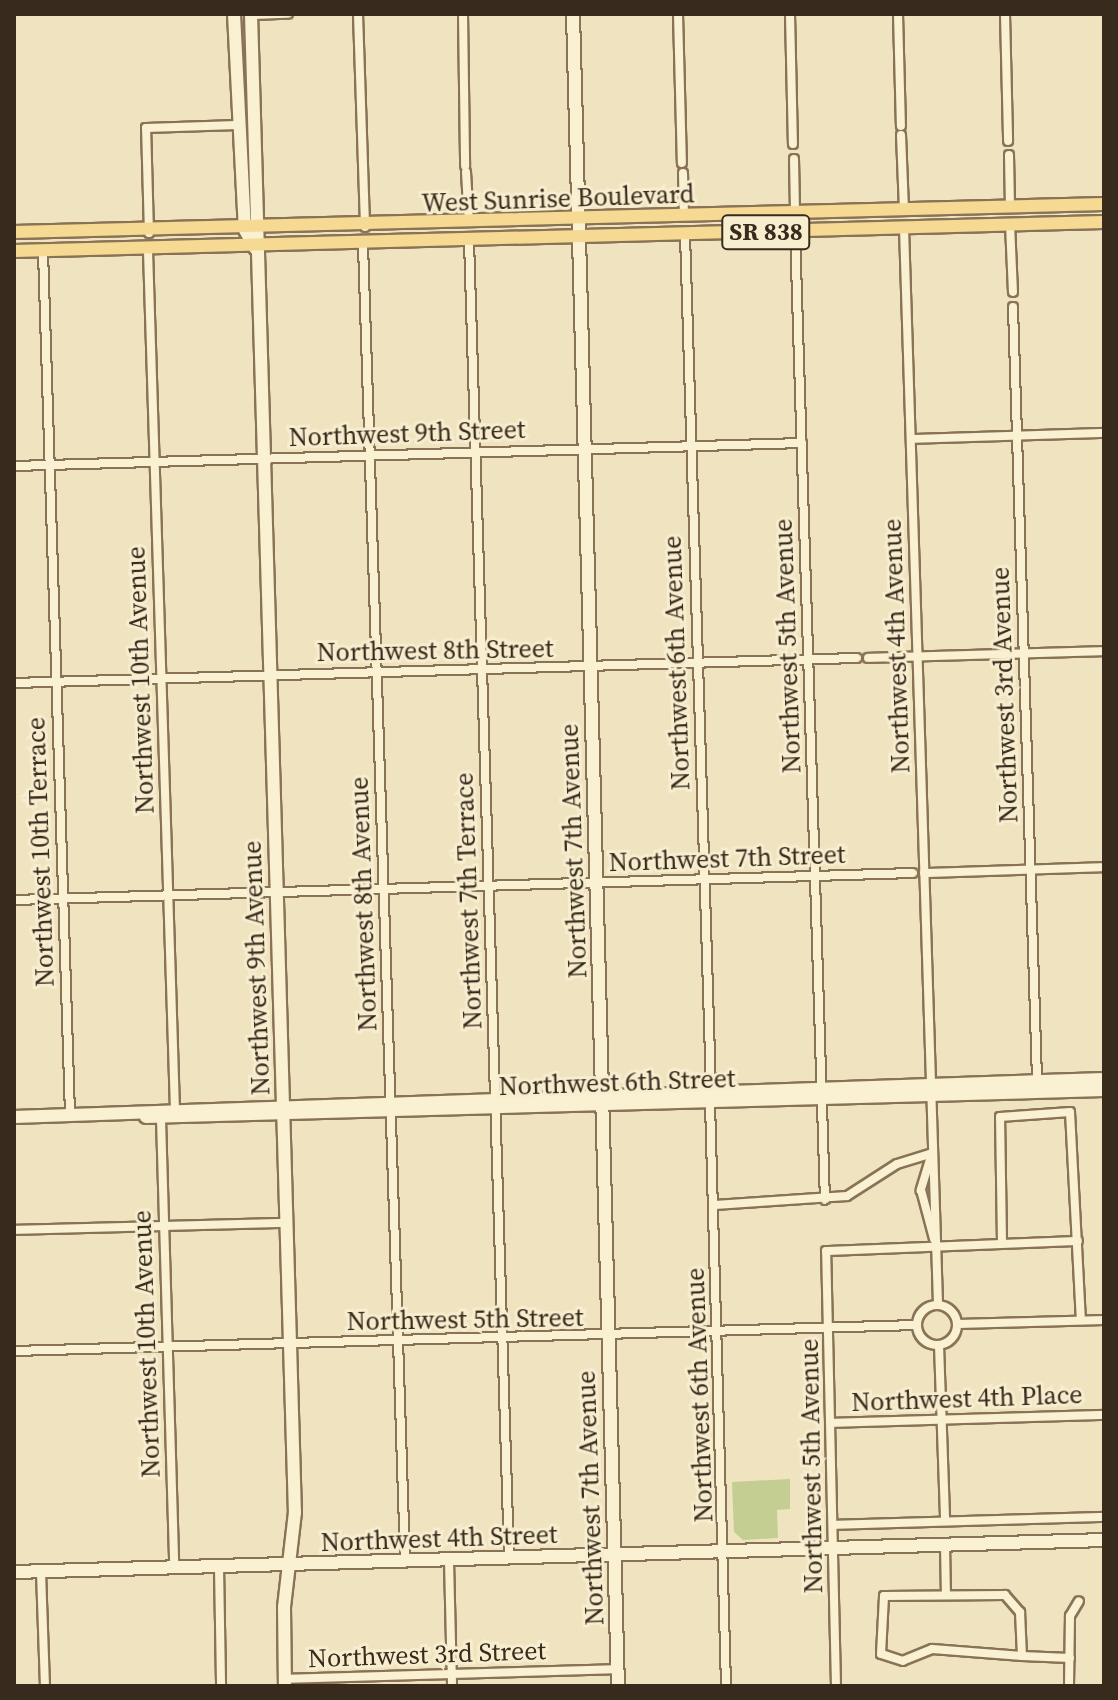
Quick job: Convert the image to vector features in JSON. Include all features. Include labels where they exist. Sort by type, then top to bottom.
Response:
[{"type":"main road","name":"Northwest 9th Avenue","points":[[234,14],[237,125],[255,248],[284,1111],[290,1565],[285,1682]]},
{"type":"main road","name":"Northwest 7th Avenue","points":[[573,14],[618,1686]]},
{"type":"main road","name":"Northwest 9th Avenue","points":[[251,15],[251,230]]},
{"type":"main road","name":"West Sunrise Boulevard","points":[[14,232],[149,233],[365,228],[1104,204]]},
{"type":"main road","points":[[795,231],[816,213]]},
{"type":"main road","points":[[1086,223],[1104,215]]},
{"type":"main road","name":"West Sunrise Boulevard","points":[[14,251],[148,251],[1104,222]]},
{"type":"main road","name":"Northwest 6th Street","points":[[131,1114],[161,1119],[284,1111],[822,1094],[1104,1079]]},
{"type":"main road","name":"Northwest 6th Street","points":[[931,1089],[1104,1090]]},
{"type":"main road","name":"Northwest 6th Street","points":[[14,1117],[131,1114],[175,1109],[284,1111]]},
{"type":"main road","name":"Northwest 4th Street","points":[[14,1572],[1104,1540]]},
{"type":"street","points":[[251,15],[288,14]]},
{"type":"street","points":[[358,14],[365,228]]},
{"type":"street","points":[[463,14],[469,223]]},
{"type":"street","points":[[678,14],[684,217]]},
{"type":"street","points":[[790,14],[793,144]]},
{"type":"street","points":[[898,14],[904,209]]},
{"type":"street","points":[[1005,14],[1008,141]]},
{"type":"street","points":[[149,233],[146,128],[237,125]]},
{"type":"street","points":[[1009,155],[1010,207]]},
{"type":"street","points":[[794,159],[795,213]]},
{"type":"street","points":[[1010,224],[1013,292]]},
{"type":"street","name":"Northwest 4th Avenue","points":[[904,228],[938,1304]]},
{"type":"street","name":"Northwest 5th Avenue","points":[[795,231],[825,1200]]},
{"type":"street","name":"Northwest 6th Avenue","points":[[685,234],[715,1205],[726,1686]]},
{"type":"street","name":"Northwest 7th Terrace","points":[[469,240],[509,1559]]},
{"type":"street","name":"Northwest 8th Avenue","points":[[363,244],[401,1341],[405,1562]]},
{"type":"street","name":"Northwest 10th Terrace","points":[[43,251],[70,1116]]},
{"type":"street","name":"Northwest 10th Avenue","points":[[148,251],[175,1109]]},
{"type":"street","name":"Northwest 3rd Avenue","points":[[1013,307],[1037,1081]]},
{"type":"street","points":[[911,439],[1104,433]]},
{"type":"street","name":"Northwest 9th Street","points":[[14,466],[802,443]]},
{"type":"street","points":[[868,658],[1104,651]]},
{"type":"street","name":"Northwest 8th Street","points":[[14,683],[857,658]]},
{"type":"street","points":[[924,873],[1104,867]]},
{"type":"street","name":"Northwest 7th Street","points":[[14,900],[913,873]]},
{"type":"street","points":[[1002,1242],[1000,1117],[1061,1111],[1074,1118],[1081,1320]]},
{"type":"street","name":"Northwest 10th Avenue","points":[[161,1119],[174,1568]]},
{"type":"street","points":[[715,1205],[825,1200],[932,1153]]},
{"type":"street","name":"Northwest 4th Avenue","points":[[932,1153],[921,1190],[936,1244]]},
{"type":"street","points":[[14,1230],[284,1223]]},
{"type":"street","points":[[936,1244],[1078,1241]]},
{"type":"street","name":"Northwest 5th Avenue","points":[[836,1686],[829,1328],[831,1248],[936,1244]]},
{"type":"street","points":[[958,1324],[951,1340],[939,1345],[924,1340],[917,1325],[925,1309],[938,1304],[958,1324],[1104,1320]]},
{"type":"street","name":"Northwest 5th Street","points":[[14,1351],[917,1325]]},
{"type":"street","points":[[14,1341],[14,1351]]},
{"type":"street","points":[[939,1345],[945,1521]]},
{"type":"street","name":"Northwest 4th Place","points":[[831,1423],[1104,1415]]},
{"type":"street","points":[[833,1525],[1104,1517]]},
{"type":"street","points":[[945,1545],[946,1595]]},
{"type":"street","points":[[449,1561],[452,1686]]},
{"type":"street","points":[[219,1567],[221,1686]]},
{"type":"street","points":[[41,1572],[45,1686]]},
{"type":"street","points":[[1022,1656],[1017,1601],[946,1595],[884,1596],[881,1654],[903,1661],[932,1649],[1022,1656],[1070,1658]]},
{"type":"street","points":[[1069,1686],[1070,1616],[1079,1601]]},
{"type":"street","name":"Northwest 3rd Street","points":[[285,1682],[618,1669]]},
{"type":"green space","points":[[790,1479],[790,1509],[777,1510],[778,1538],[743,1540],[734,1532],[732,1482]]}]
